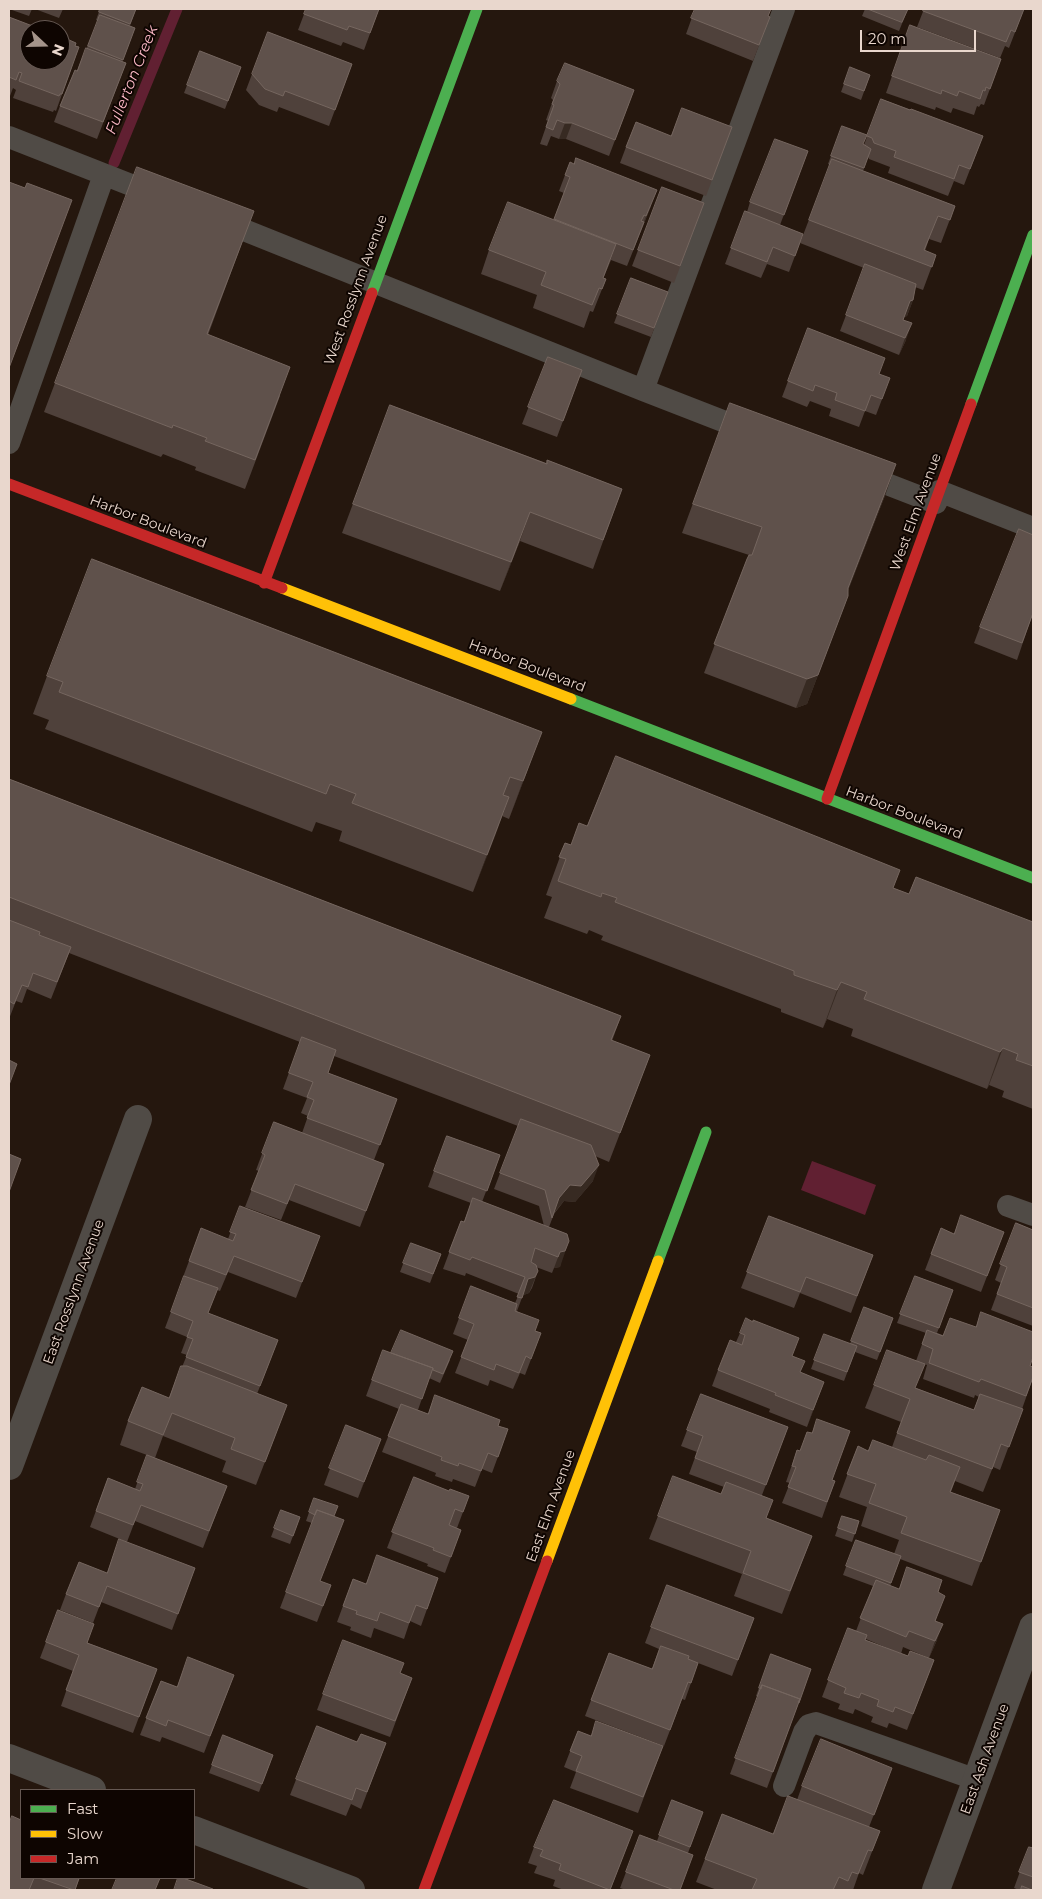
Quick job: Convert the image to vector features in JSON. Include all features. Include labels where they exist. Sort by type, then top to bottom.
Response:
[{"type":"street","name":"West Rosslynn Avenue","points":[[264,583],[477,9]]},
{"type":"street","name":"West Elm Avenue","points":[[827,799],[1033,235]]},
{"type":"street","name":"Harbor Boulevard","points":[[9,484],[1033,878]]},
{"type":"street","name":"East Rosslynn Avenue","points":[[9,1466],[138,1119]]},
{"type":"street","name":"East Elm Avenue","points":[[424,1890],[706,1132]]},
{"type":"street","name":"East Ash Avenue","points":[[936,1890],[1033,1627]]},
{"type":"street","points":[[9,1758],[89,1789]]},
{"type":"street","points":[[195,1830],[350,1890]]},
{"type":"lane","points":[[643,390],[784,9]]},
{"type":"lane","points":[[9,137],[177,203]]},
{"type":"lane","points":[[9,442],[104,175]]},
{"type":"lane","points":[[204,214],[643,390],[771,439]]},
{"type":"lane","points":[[844,467],[1033,528]]},
{"type":"lane","points":[[1008,1206],[1033,1215]]},
{"type":"lane","points":[[784,1786],[804,1732],[809,1725],[816,1724],[977,1780]]},
{"type":"shaded area","points":[[812,1161],[876,1185],[865,1215],[801,1190]]},
{"type":"building","points":[[100,9],[136,9],[130,24],[99,12]]},
{"type":"building","points":[[306,9],[379,9],[370,33],[349,26],[347,30],[304,14]]},
{"type":"building","points":[[695,9],[771,9],[768,16],[770,17],[759,45],[691,18]]},
{"type":"building","points":[[868,9],[908,9],[902,22]]},
{"type":"building","points":[[924,9],[1024,9],[1015,32],[1011,30],[1006,42],[923,11]]},
{"type":"building","points":[[100,15],[135,28],[123,60],[88,46]]},
{"type":"building","points":[[9,17],[20,21],[20,70],[70,70],[70,40],[76,43],[75,46],[79,47],[62,94],[59,96],[19,81],[22,73],[19,72],[16,80],[9,77]]},
{"type":"building","points":[[910,25],[1001,59],[990,89],[986,87],[985,91],[983,90],[980,99],[959,91],[957,96],[942,90],[941,94],[892,76]]},
{"type":"building","points":[[268,32],[352,64],[335,110],[285,91],[283,96],[265,89],[252,74]]},
{"type":"building","points":[[86,48],[126,63],[103,122],[60,106]]},
{"type":"building","points":[[200,51],[241,67],[228,101],[187,85]]},
{"type":"building","points":[[565,63],[634,90],[615,140],[572,123],[557,120],[553,130],[546,127],[560,84],[557,81]]},
{"type":"building","points":[[850,67],[870,75],[864,91],[844,84]]},
{"type":"building","points":[[881,99],[983,136],[970,169],[959,165],[954,179],[894,157],[896,151],[874,143],[872,138],[867,136]]},
{"type":"building","points":[[682,108],[732,127],[712,180],[626,147],[636,122],[671,136]]},
{"type":"building","points":[[842,126],[867,135],[863,144],[871,149],[864,168],[831,156]]},
{"type":"building","points":[[775,139],[808,151],[784,215],[750,202]]},
{"type":"building","points":[[576,158],[657,190],[646,216],[644,215],[641,221],[644,222],[633,250],[554,219],[570,177],[565,175],[570,162],[574,164]]},
{"type":"building","points":[[832,159],[955,206],[950,220],[938,216],[924,250],[936,255],[932,267],[809,220]]},
{"type":"building","points":[[137,167],[254,211],[207,334],[290,367],[255,460],[205,441],[207,438],[173,425],[172,428],[55,383]]},
{"type":"building","points":[[9,182],[25,188],[27,183],[72,200],[9,368]]},
{"type":"building","points":[[662,187],[704,203],[680,266],[638,250]]},
{"type":"building","points":[[508,202],[616,244],[603,278],[606,279],[602,289],[599,288],[592,305],[541,285],[546,272],[489,250]]},
{"type":"building","points":[[745,211],[803,234],[795,256],[773,247],[767,262],[731,248]]},
{"type":"building","points":[[865,264],[916,284],[913,300],[910,301],[903,320],[912,323],[905,338],[846,315]]},
{"type":"building","points":[[631,278],[668,292],[654,328],[617,314]]},
{"type":"building","points":[[808,328],[885,358],[879,374],[890,378],[882,399],[871,395],[865,411],[835,400],[837,393],[815,385],[813,391],[788,381]]},
{"type":"building","points":[[548,357],[582,370],[563,421],[528,407]]},
{"type":"building","points":[[730,403],[896,464],[848,588],[848,596],[818,675],[807,679],[714,644],[747,559],[749,555],[752,555],[762,527],[693,504]]},
{"type":"building","points":[[390,405],[547,464],[547,460],[622,489],[603,540],[530,512],[511,562],[353,504]]},
{"type":"building","points":[[1019,529],[1033,535],[1033,613],[1022,643],[980,627]]},
{"type":"building","points":[[92,559],[542,732],[523,781],[510,777],[503,795],[509,797],[487,855],[352,803],[356,794],[330,784],[326,794],[59,692],[63,682],[47,676]]},
{"type":"building","points":[[616,756],[900,870],[893,888],[909,894],[916,877],[1033,922],[1033,1066],[1016,1060],[1018,1054],[1003,1048],[1000,1052],[864,999],[867,992],[841,982],[837,990],[794,975],[794,971],[615,902],[617,898],[602,893],[601,897],[558,881],[566,859],[559,857],[565,843],[571,845],[579,823],[587,826]]},
{"type":"building","points":[[9,779],[621,1016],[611,1040],[650,1055],[620,1133],[9,897]]},
{"type":"building","points":[[9,920],[40,932],[39,935],[71,947],[57,982],[33,973],[28,987],[22,985],[14,1004],[9,1001]]},
{"type":"building","points":[[302,1037],[336,1050],[328,1073],[397,1099],[380,1145],[307,1118],[314,1100],[307,1097],[313,1082],[289,1073]]},
{"type":"building","points":[[9,1060],[17,1064],[9,1085]]},
{"type":"building","points":[[521,1119],[591,1145],[599,1165],[581,1186],[570,1185],[559,1198],[552,1218],[545,1190],[500,1173]]},
{"type":"building","points":[[274,1122],[384,1164],[366,1211],[295,1184],[287,1204],[251,1190],[265,1155],[262,1153]]},
{"type":"building","points":[[447,1136],[500,1155],[487,1191],[434,1171]]},
{"type":"building","points":[[9,1154],[21,1159],[9,1192]]},
{"type":"building","points":[[473,1198],[567,1234],[569,1241],[565,1251],[560,1252],[558,1257],[535,1248],[531,1262],[536,1265],[538,1271],[535,1277],[528,1279],[522,1298],[517,1297],[525,1277],[472,1257],[470,1260],[449,1252],[461,1221],[464,1222]]},
{"type":"building","points":[[240,1206],[320,1236],[302,1282],[234,1256],[226,1275],[189,1261],[201,1228],[233,1241],[236,1234],[230,1232]]},
{"type":"building","points":[[961,1215],[1004,1232],[987,1276],[931,1254],[941,1228],[954,1234]]},
{"type":"building","points":[[769,1216],[873,1255],[857,1296],[806,1277],[800,1292],[747,1272]]},
{"type":"building","points":[[1016,1223],[1033,1230],[1033,1308],[997,1294],[1007,1267],[1000,1264]]},
{"type":"building","points":[[411,1243],[441,1254],[433,1274],[403,1263]]},
{"type":"building","points":[[184,1276],[218,1288],[208,1313],[278,1340],[260,1386],[186,1357],[193,1339],[187,1337],[193,1321],[171,1312]]},
{"type":"building","points":[[915,1276],[953,1290],[939,1328],[900,1314]]},
{"type":"building","points":[[471,1286],[517,1304],[515,1311],[539,1320],[535,1331],[541,1333],[531,1359],[526,1356],[519,1373],[496,1364],[494,1370],[461,1357],[474,1324],[459,1318]]},
{"type":"building","points":[[864,1307],[893,1318],[880,1352],[851,1341]]},
{"type":"building","points":[[981,1312],[1033,1332],[1033,1357],[1030,1366],[1033,1367],[1033,1377],[1026,1396],[981,1379],[979,1382],[929,1363],[933,1349],[922,1344],[927,1330],[943,1336],[950,1318],[976,1327]]},
{"type":"building","points":[[746,1318],[799,1338],[792,1356],[805,1361],[800,1372],[824,1382],[813,1410],[718,1370],[730,1340],[742,1345],[745,1335],[740,1333]]},
{"type":"building","points":[[401,1330],[453,1351],[443,1374],[433,1370],[433,1368],[391,1353]]},
{"type":"building","points":[[824,1334],[857,1346],[847,1372],[814,1360]]},
{"type":"building","points":[[383,1350],[433,1368],[422,1399],[372,1380]]},
{"type":"building","points":[[887,1350],[925,1364],[915,1388],[974,1410],[980,1394],[1023,1409],[1009,1447],[1001,1444],[992,1469],[897,1433],[910,1399],[874,1385]]},
{"type":"building","points":[[181,1366],[187,1366],[287,1405],[265,1462],[231,1449],[235,1438],[172,1413],[163,1435],[128,1421],[142,1387],[169,1398]]},
{"type":"building","points":[[701,1394],[788,1427],[766,1485],[695,1458],[703,1436],[687,1430]]},
{"type":"building","points":[[435,1395],[500,1420],[498,1426],[508,1429],[498,1457],[488,1453],[481,1471],[459,1463],[458,1466],[441,1460],[442,1457],[388,1436],[401,1404],[428,1414]]},
{"type":"building","points":[[817,1419],[850,1431],[832,1480],[835,1481],[827,1502],[788,1487],[796,1467],[792,1466],[797,1450],[800,1451],[807,1432],[812,1433]]},
{"type":"building","points":[[346,1425],[381,1439],[364,1482],[329,1468]]},
{"type":"building","points":[[873,1440],[926,1460],[929,1455],[960,1467],[950,1492],[1000,1510],[981,1562],[901,1533],[907,1517],[869,1503],[876,1484],[847,1474],[858,1446],[868,1451]]},
{"type":"building","points":[[147,1455],[227,1486],[209,1531],[141,1505],[133,1525],[96,1511],[108,1478],[140,1491],[143,1484],[137,1482]]},
{"type":"building","points":[[673,1476],[721,1494],[726,1482],[773,1500],[766,1518],[812,1536],[790,1591],[743,1573],[751,1551],[658,1516]]},
{"type":"building","points":[[414,1477],[449,1491],[450,1489],[469,1496],[463,1512],[455,1509],[449,1525],[461,1530],[451,1557],[433,1550],[434,1548],[392,1532]]},
{"type":"building","points":[[314,1498],[338,1506],[334,1516],[317,1510],[315,1515],[309,1512]]},
{"type":"building","points":[[281,1510],[300,1517],[293,1536],[274,1528]]},
{"type":"building","points":[[317,1510],[344,1520],[320,1581],[331,1585],[323,1606],[286,1592]]},
{"type":"building","points":[[842,1516],[859,1521],[855,1534],[838,1528]]},
{"type":"building","points":[[119,1539],[195,1568],[178,1614],[107,1586],[99,1607],[66,1594],[79,1562],[107,1573]]},
{"type":"building","points":[[856,1540],[901,1556],[891,1583],[846,1566]]},
{"type":"building","points":[[377,1555],[438,1578],[427,1609],[416,1605],[409,1623],[380,1612],[377,1621],[356,1614],[357,1611],[343,1606],[353,1579],[366,1584]]},
{"type":"building","points":[[907,1567],[942,1580],[938,1592],[945,1596],[935,1621],[943,1624],[935,1641],[909,1631],[906,1637],[860,1618],[876,1580],[899,1589]]},
{"type":"building","points":[[667,1585],[754,1618],[738,1660],[651,1627]]},
{"type":"building","points":[[58,1610],[94,1624],[87,1643],[157,1669],[139,1717],[66,1690],[79,1655],[46,1642]]},
{"type":"building","points":[[848,1628],[867,1635],[865,1640],[908,1656],[910,1651],[934,1660],[913,1714],[895,1707],[893,1712],[877,1706],[879,1700],[861,1693],[859,1698],[844,1693],[846,1688],[828,1680]]},
{"type":"building","points":[[343,1640],[404,1663],[400,1673],[412,1678],[395,1721],[323,1694]]},
{"type":"building","points":[[661,1646],[689,1656],[688,1659],[698,1663],[691,1683],[688,1682],[670,1730],[591,1700],[609,1653],[652,1669]]},
{"type":"building","points":[[771,1654],[811,1669],[799,1703],[800,1699],[762,1685],[761,1689],[759,1688]]},
{"type":"building","points":[[188,1657],[234,1675],[210,1736],[168,1720],[166,1726],[146,1718],[161,1681],[177,1687]]},
{"type":"building","points":[[762,1685],[800,1699],[773,1772],[735,1758]]},
{"type":"building","points":[[596,1721],[663,1746],[643,1797],[576,1771],[582,1756],[570,1751],[578,1731],[591,1736]]},
{"type":"building","points":[[317,1726],[357,1742],[361,1734],[386,1743],[367,1792],[356,1788],[352,1800],[296,1779]]},
{"type":"building","points":[[223,1735],[273,1755],[262,1784],[212,1765]]},
{"type":"building","points":[[821,1739],[892,1768],[874,1815],[802,1786]]},
{"type":"building","points":[[788,1796],[880,1831],[872,1851],[868,1850],[858,1874],[852,1872],[848,1881],[839,1877],[833,1890],[752,1890],[757,1879],[705,1859],[722,1814],[773,1834]]},
{"type":"building","points":[[554,1800],[633,1831],[610,1890],[559,1870],[561,1864],[540,1856],[543,1850],[534,1847]]},
{"type":"building","points":[[672,1800],[703,1812],[690,1847],[659,1835]]},
{"type":"building","points":[[12,1816],[20,1820],[20,1879],[34,1879],[29,1890],[9,1890],[9,1824]]},
{"type":"building","points":[[640,1835],[693,1855],[680,1890],[674,1890],[626,1872]]},
{"type":"building","points":[[1029,1847],[1033,1848],[1033,1877],[1019,1872]]},
{"type":"building","points":[[43,1879],[79,1879],[75,1890]]},
{"type":"building","points":[[117,1879],[160,1879],[155,1890],[112,1890]]},
{"type":"building","points":[[178,1879],[186,1879],[213,1889],[213,1890],[174,1890]]},
{"type":"building","points":[[1022,1886],[1032,1890],[1021,1890]]},
{"type":"waterway","name":"Fullerton Creek","points":[[114,163],[177,9]]},
{"type":"traffic: fast","points":[[372,293],[477,9]]},
{"type":"traffic: fast","points":[[971,404],[1033,235]]},
{"type":"traffic: fast","points":[[571,699],[1033,878]]},
{"type":"traffic: fast","points":[[658,1261],[706,1132]]},
{"type":"traffic: slow","points":[[282,588],[571,699]]},
{"type":"traffic: slow","points":[[547,1561],[658,1261]]},
{"type":"traffic: jam","points":[[264,583],[372,293]]},
{"type":"traffic: jam","points":[[827,799],[971,404]]},
{"type":"traffic: jam","points":[[9,484],[282,588]]},
{"type":"traffic: jam","points":[[424,1890],[547,1561]]}]
